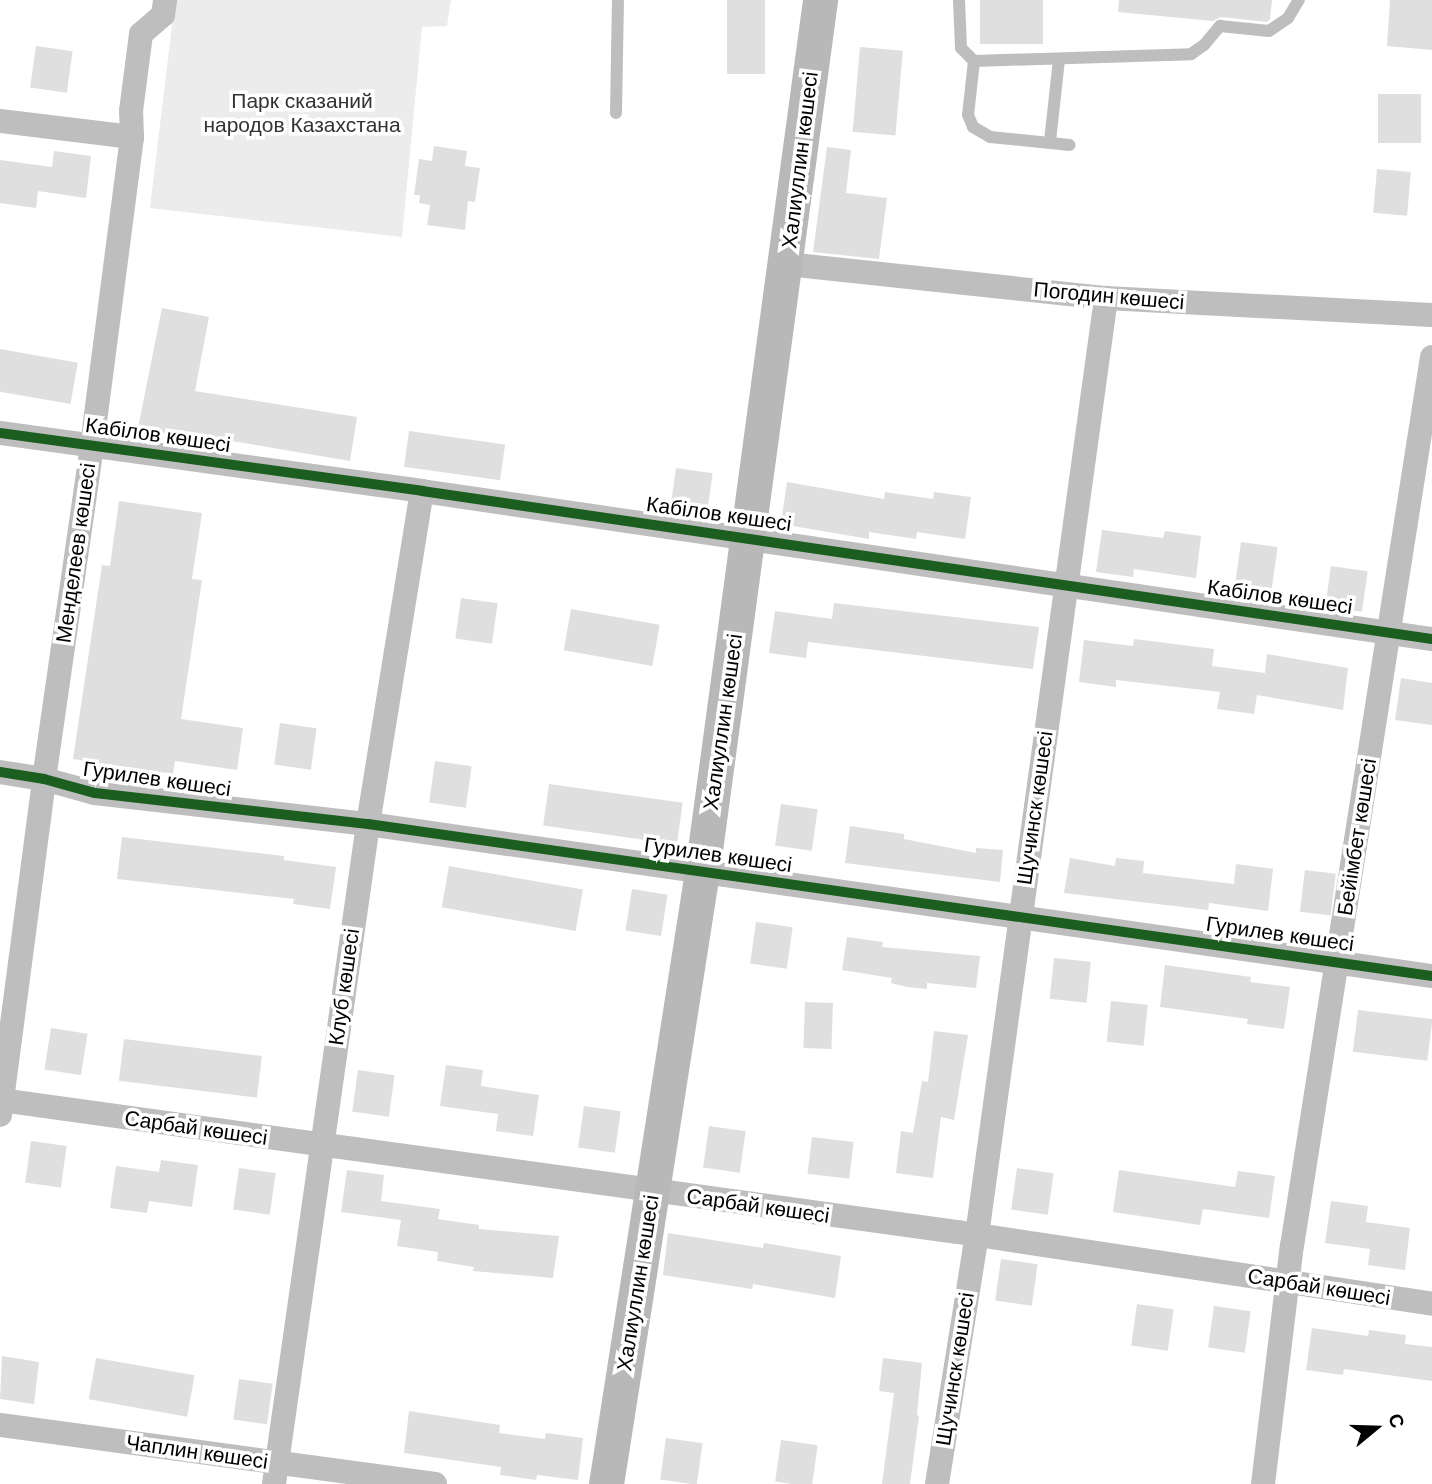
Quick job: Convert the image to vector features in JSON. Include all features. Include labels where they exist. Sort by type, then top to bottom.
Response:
[{"type":"main road","name":"Халиуллин көшесі","points":[[606,1484],[702,872],[787,264],[820,0]]},
{"type":"street","name":"Менделеев көшесі","points":[[1,1105],[92,445],[132,137],[131,111],[141,34],[163,15],[165,0]]},
{"type":"street","points":[[0,121],[132,137]]},
{"type":"street","name":"Погодин көшесі","points":[[787,264],[1106,298],[1432,315]]},
{"type":"street","name":"Щучинск көшесі","points":[[937,1484],[977,1235],[1106,298]]},
{"type":"street","name":"Бейімбет көшесі","points":[[1263,1484],[1288,1281],[1389,632],[1423,477],[1432,358]]},
{"type":"street","name":"Кабілов көшесі","points":[[0,433],[422,491],[1432,639]]},
{"type":"street","name":"Клуб көшесі","points":[[275,1473],[368,824],[422,491]]},
{"type":"street","name":"Гурилев көшесі","points":[[0,772],[44,779],[95,793],[368,824],[1432,976]]},
{"type":"street","name":"Сарбай көшесі","points":[[1,1105],[977,1235],[1432,1304]]},
{"type":"street","name":"Чаплин көшесі","points":[[0,1425],[275,1473],[435,1484]]},
{"type":"lane","points":[[616,113],[618,0]]},
{"type":"lane","points":[[959,0],[961,48],[974,61],[1191,54],[1205,45],[1220,26],[1269,31],[1288,18],[1299,0]]},
{"type":"lane","points":[[1050,141],[1059,59]]},
{"type":"lane","points":[[974,61],[968,115],[974,127],[990,137],[1070,145]]},
{"type":"green space","name":"Парк сказаний народов Казахстана","points":[[175,0],[451,0],[447,26],[422,27],[402,237],[150,208]]},
{"type":"building","points":[[727,0],[765,0],[765,74],[727,74]]},
{"type":"building","points":[[980,0],[1043,0],[1043,44],[980,44]]},
{"type":"building","points":[[1119,0],[1272,0],[1270,19],[1267,22],[1221,17],[1213,21],[1118,12]]},
{"type":"building","points":[[1390,0],[1432,0],[1432,50],[1387,46]]},
{"type":"building","points":[[36,46],[73,51],[67,93],[30,88]]},
{"type":"building","points":[[860,47],[903,51],[895,135],[853,132]]},
{"type":"building","points":[[1378,94],[1421,94],[1421,143],[1378,143]]},
{"type":"building","points":[[434,146],[467,151],[465,166],[480,168],[475,202],[468,201],[465,230],[427,225],[430,205],[419,203],[420,195],[414,195],[419,159],[432,161]]},
{"type":"building","points":[[827,147],[851,150],[846,193],[887,198],[879,259],[813,252]]},
{"type":"building","points":[[54,151],[91,156],[86,198],[38,191],[36,208],[0,203],[0,160],[52,167]]},
{"type":"building","points":[[1377,169],[1411,172],[1407,216],[1373,213]]},
{"type":"building","points":[[162,308],[209,317],[195,391],[357,417],[350,461],[214,438],[213,442],[138,428]]},
{"type":"building","points":[[0,349],[78,363],[71,404],[0,392]]},
{"type":"building","points":[[409,431],[505,444],[500,480],[404,467]]},
{"type":"building","points":[[676,468],[713,473],[707,515],[670,510]]},
{"type":"building","points":[[787,482],[884,499],[885,492],[933,499],[934,492],[971,497],[965,539],[917,532],[916,539],[869,532],[869,539],[781,524]]},
{"type":"building","points":[[119,501],[202,513],[192,579],[202,580],[181,719],[243,728],[237,770],[175,761],[173,774],[73,759],[102,565],[110,566]]},
{"type":"building","points":[[1102,530],[1163,538],[1165,531],[1201,536],[1196,578],[1134,569],[1133,577],[1096,572]]},
{"type":"building","points":[[1241,542],[1278,547],[1272,589],[1235,584]]},
{"type":"building","points":[[1331,566],[1368,571],[1362,612],[1325,607]]},
{"type":"building","points":[[461,598],[498,603],[492,644],[455,639]]},
{"type":"building","points":[[834,603],[1039,627],[1033,669],[808,642],[806,658],[769,653],[775,611],[832,619]]},
{"type":"building","points":[[571,609],[660,625],[652,666],[564,650]]},
{"type":"building","points":[[1134,639],[1214,649],[1212,666],[1265,673],[1267,654],[1348,668],[1343,710],[1257,695],[1254,714],[1217,709],[1220,692],[1116,680],[1116,687],[1079,682],[1084,640],[1133,646]]},
{"type":"building","points":[[1401,678],[1432,683],[1432,725],[1395,720]]},
{"type":"building","points":[[280,723],[317,728],[311,770],[274,765]]},
{"type":"building","points":[[435,761],[472,766],[466,808],[429,803]]},
{"type":"building","points":[[549,784],[683,803],[677,844],[543,826]]},
{"type":"building","points":[[781,804],[818,809],[812,851],[775,846]]},
{"type":"building","points":[[850,826],[904,834],[904,839],[976,853],[976,848],[1003,850],[1000,882],[845,863]]},
{"type":"building","points":[[122,837],[284,856],[284,860],[336,867],[330,909],[293,904],[294,899],[117,879]]},
{"type":"building","points":[[1070,858],[1115,866],[1116,858],[1144,861],[1143,873],[1234,884],[1236,864],[1273,869],[1268,911],[1209,903],[1208,910],[1064,893]]},
{"type":"building","points":[[449,866],[583,890],[576,931],[442,907]]},
{"type":"building","points":[[1305,870],[1336,874],[1331,915],[1300,912]]},
{"type":"building","points":[[632,889],[668,895],[661,936],[625,930]]},
{"type":"building","points":[[756,922],[793,927],[787,969],[750,964]]},
{"type":"building","points":[[847,937],[883,942],[882,947],[980,956],[976,988],[927,983],[927,989],[907,987],[891,983],[892,978],[842,970]]},
{"type":"building","points":[[1054,958],[1091,962],[1087,1003],[1050,999]]},
{"type":"building","points":[[1165,965],[1251,977],[1250,982],[1290,987],[1284,1029],[1247,1024],[1248,1019],[1160,1007]]},
{"type":"building","points":[[1111,1001],[1148,1005],[1144,1046],[1107,1042]]},
{"type":"building","points":[[805,1002],[833,1003],[831,1049],[803,1048]]},
{"type":"building","points":[[1358,1010],[1432,1019],[1427,1061],[1353,1052]]},
{"type":"building","points":[[51,1028],[88,1034],[81,1075],[44,1069]]},
{"type":"building","points":[[934,1031],[968,1035],[954,1120],[941,1117],[933,1178],[896,1173],[901,1131],[913,1133],[922,1081],[928,1082]]},
{"type":"building","points":[[124,1039],[262,1056],[257,1098],[119,1081]]},
{"type":"building","points":[[446,1065],[483,1070],[481,1086],[539,1095],[533,1136],[496,1131],[498,1114],[440,1106]]},
{"type":"building","points":[[358,1070],[395,1075],[389,1117],[352,1112]]},
{"type":"building","points":[[584,1106],[621,1111],[615,1153],[578,1148]]},
{"type":"building","points":[[709,1126],[746,1131],[740,1173],[703,1168]]},
{"type":"building","points":[[812,1137],[854,1142],[849,1179],[807,1174]]},
{"type":"building","points":[[31,1141],[67,1146],[61,1188],[25,1183]]},
{"type":"building","points":[[161,1160],[198,1165],[192,1207],[149,1201],[147,1213],[110,1208],[116,1166],[159,1172]]},
{"type":"building","points":[[239,1168],[276,1173],[270,1215],[233,1210]]},
{"type":"building","points":[[1017,1168],[1054,1173],[1048,1215],[1011,1210]]},
{"type":"building","points":[[347,1170],[384,1175],[381,1201],[440,1209],[438,1219],[479,1225],[479,1229],[559,1236],[553,1278],[473,1271],[474,1267],[437,1261],[438,1252],[397,1246],[401,1220],[341,1212]]},
{"type":"building","points":[[1119,1170],[1235,1187],[1238,1171],[1275,1176],[1269,1218],[1203,1209],[1200,1225],[1113,1212]]},
{"type":"building","points":[[1331,1201],[1368,1206],[1366,1222],[1410,1228],[1405,1270],[1368,1265],[1370,1249],[1325,1243]]},
{"type":"building","points":[[668,1233],[763,1248],[764,1243],[841,1256],[835,1298],[753,1284],[752,1289],[663,1275]]},
{"type":"building","points":[[1001,1259],[1038,1264],[1032,1306],[995,1301]]},
{"type":"building","points":[[1137,1304],[1174,1309],[1168,1351],[1131,1346]]},
{"type":"building","points":[[1214,1306],[1251,1311],[1245,1353],[1208,1348]]},
{"type":"building","points":[[1312,1328],[1368,1336],[1369,1330],[1406,1335],[1405,1344],[1432,1347],[1432,1381],[1344,1369],[1343,1375],[1306,1370]]},
{"type":"building","points":[[2,1356],[39,1362],[34,1404],[0,1399]]},
{"type":"building","points":[[96,1358],[194,1375],[187,1417],[89,1399]]},
{"type":"building","points":[[883,1358],[922,1363],[919,1416],[910,1484],[882,1484],[894,1393],[879,1391]]},
{"type":"building","points":[[239,1379],[273,1384],[267,1424],[233,1420]]},
{"type":"building","points":[[409,1411],[500,1425],[499,1433],[545,1439],[546,1433],[583,1438],[578,1480],[537,1475],[536,1480],[500,1475],[501,1467],[404,1453]]},
{"type":"building","points":[[666,1438],[703,1443],[697,1484],[660,1480]]},
{"type":"building","points":[[781,1440],[818,1445],[812,1484],[775,1482]]},
{"type":"cycle path","points":[[0,433],[422,491],[1432,639]]},
{"type":"cycle path","points":[[0,772],[44,779],[95,793],[368,824],[1432,976]]}]
